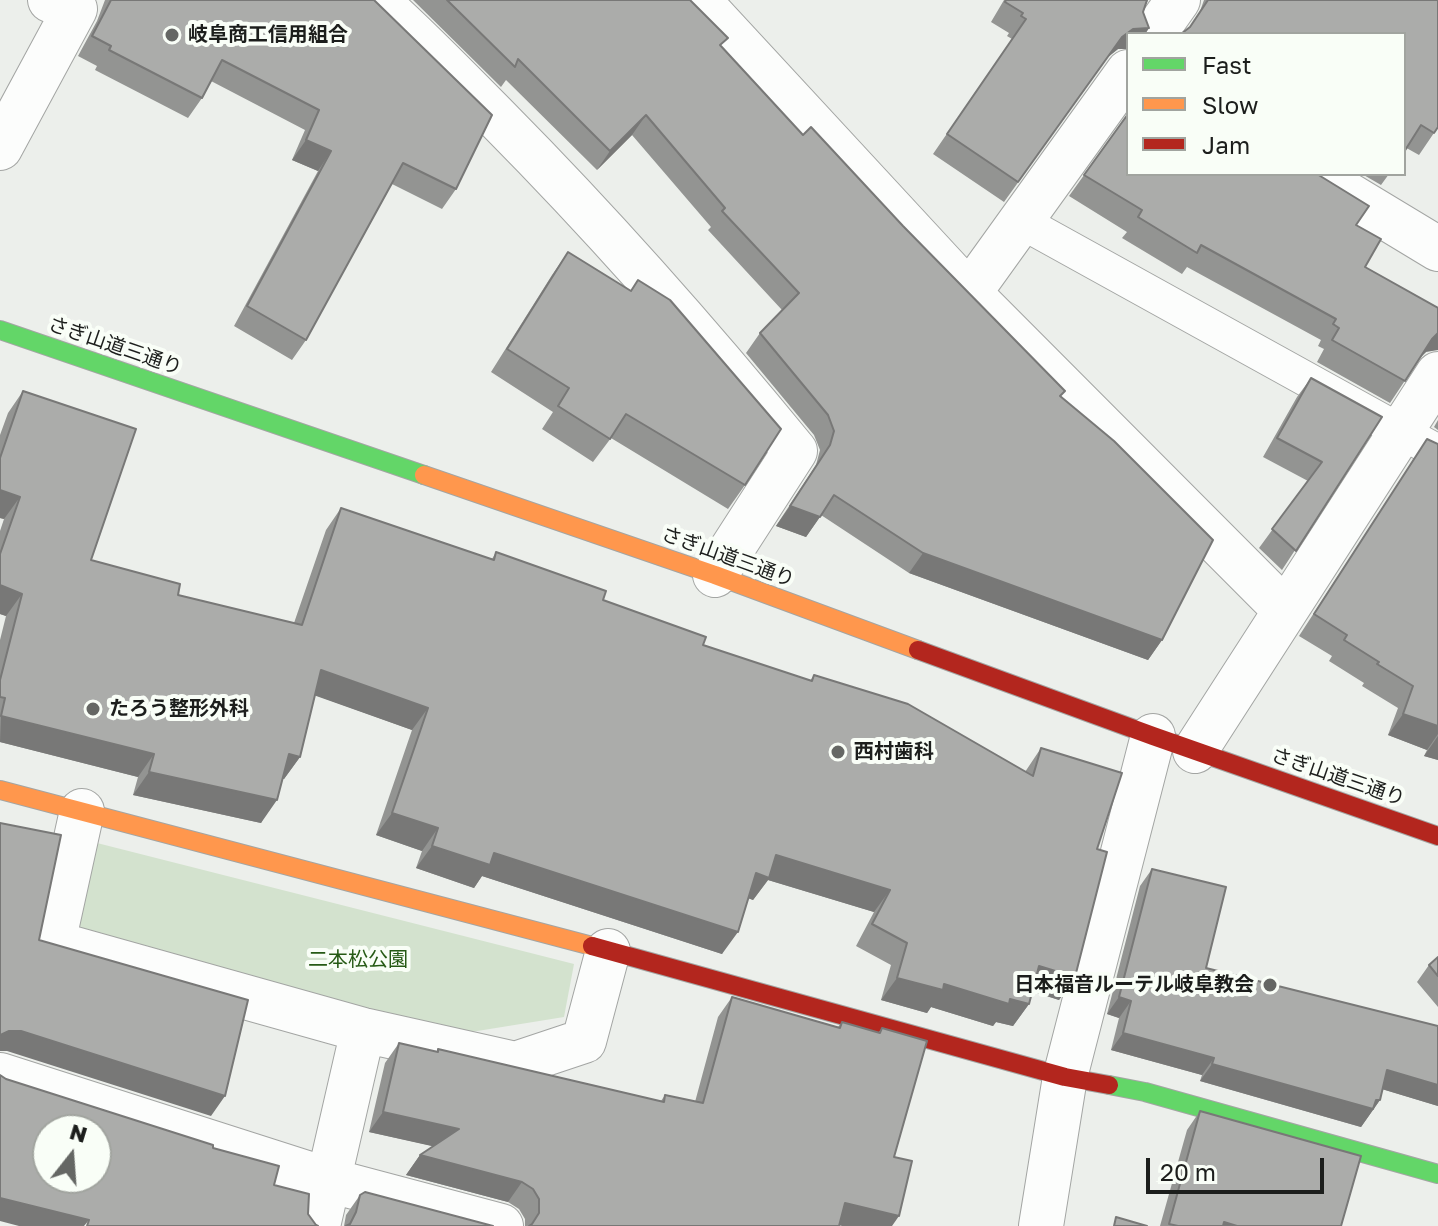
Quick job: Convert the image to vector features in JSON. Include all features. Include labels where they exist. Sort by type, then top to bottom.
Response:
[{"type":"street","points":[[376,0],[409,29],[551,173],[703,339],[795,451],[715,575]]},
{"type":"street","points":[[698,0],[969,293],[1285,610]]},
{"type":"street","points":[[1155,32],[1178,0]]},
{"type":"street","points":[[0,148],[68,3]]},
{"type":"street","points":[[969,293],[1126,75]]},
{"type":"street","points":[[1317,176],[1438,249]]},
{"type":"street","name":"さぎ山道三通り","points":[[0,330],[715,575],[1153,736],[1438,836]]},
{"type":"street","points":[[1195,751],[1438,374]]},
{"type":"street","points":[[1041,1226],[1065,1077],[1153,736]]},
{"type":"street","points":[[0,790],[508,923],[1065,1077],[1145,1092],[1438,1174]]},
{"type":"street","points":[[82,811],[53,943],[363,1030],[515,1064],[584,1041],[608,951]]},
{"type":"street","points":[[318,1226],[363,1030]]},
{"type":"street","points":[[0,1075],[328,1180],[501,1226]]},
{"type":"lane","points":[[1022,222],[1438,452]]},
{"type":"green space","name":"二本松公園","points":[[97,843],[574,964],[564,1017],[465,1033],[349,1009],[73,929]]},
{"type":"building","points":[[111,0],[374,0],[492,115],[456,189],[403,163],[306,340],[247,306],[331,151],[306,140],[319,110],[222,60],[202,98],[109,50],[111,46],[92,36]]},
{"type":"building","points":[[447,0],[690,0],[728,38],[720,45],[803,135],[811,127],[1065,391],[1060,396],[1114,441],[1213,540],[1162,640],[923,553],[834,495],[820,517],[790,506],[830,445],[834,431],[828,415],[760,333],[799,293],[722,211],[725,208],[646,115],[610,151],[518,59],[515,67]]},
{"type":"building","points":[[1147,0],[1143,12],[1149,28],[1126,32],[1018,182],[947,134],[1026,19],[1021,16],[1023,13],[1005,2]]},
{"type":"building","points":[[1208,0],[1438,0],[1438,127],[1434,133],[1421,125],[1406,149],[1406,32],[1184,32]]},
{"type":"building","points":[[1126,117],[1126,176],[1320,176],[1369,206],[1356,225],[1381,239],[1365,267],[1438,308],[1438,333],[1405,381],[1332,340],[1339,328],[1333,324],[1336,319],[1201,245],[1197,253],[1138,217],[1142,210],[1084,175]]},
{"type":"building","points":[[568,252],[631,291],[638,280],[670,300],[781,429],[745,485],[626,414],[610,439],[558,406],[569,388],[507,349]]},
{"type":"building","points":[[1311,378],[1382,417],[1296,551],[1272,529],[1322,462],[1277,438]]},
{"type":"building","points":[[23,391],[136,429],[91,560],[180,584],[178,595],[302,625],[341,508],[494,560],[496,552],[606,591],[603,600],[706,637],[703,645],[812,681],[814,675],[908,704],[1033,776],[1041,748],[1122,773],[1097,849],[1107,852],[1075,977],[1039,966],[1029,1004],[1010,999],[1009,1004],[944,984],[943,990],[897,978],[907,943],[872,924],[890,890],[776,855],[769,878],[756,873],[738,932],[494,853],[490,865],[432,846],[438,828],[392,813],[428,708],[321,670],[300,757],[289,754],[277,800],[149,772],[154,754],[1,716],[5,698],[0,697],[0,680],[22,594],[0,585],[0,554],[20,497],[0,490],[0,458]]},
{"type":"building","points":[[1427,439],[1438,444],[1438,726],[1403,714],[1413,686],[1344,640],[1347,635],[1314,614]]},
{"type":"building","points":[[0,823],[61,835],[39,940],[248,1000],[225,1096],[21,1031],[0,1035]]},
{"type":"building","points":[[1152,869],[1226,887],[1206,968],[1438,1026],[1438,1085],[1387,1070],[1380,1100],[1376,1100],[1373,1109],[1212,1064],[1214,1058],[1123,1033],[1131,1001],[1119,997]]},
{"type":"building","points":[[1438,957],[1438,976],[1429,965]]},
{"type":"building","points":[[732,997],[840,1028],[842,1022],[880,1033],[882,1028],[927,1041],[894,1157],[912,1161],[899,1216],[845,1203],[839,1226],[529,1226],[539,1213],[539,1199],[533,1189],[522,1182],[420,1155],[459,1129],[383,1112],[399,1043],[438,1052],[438,1049],[664,1102],[665,1095],[703,1103]]},
{"type":"building","points":[[0,1075],[213,1145],[213,1148],[279,1166],[274,1185],[309,1194],[308,1214],[318,1226],[87,1226],[89,1220],[0,1198]]},
{"type":"building","points":[[1200,1111],[1361,1156],[1341,1226],[1237,1226],[1224,1222],[1223,1226],[1169,1224]]},
{"type":"building","points":[[365,1192],[493,1226],[346,1226],[356,1212],[360,1195]]},
{"type":"building","points":[[1116,1217],[1147,1226],[1114,1226]]},
{"type":"traffic: fast","points":[[0,330],[424,475]]},
{"type":"traffic: fast","points":[[1109,1085],[1145,1092],[1438,1174]]},
{"type":"traffic: slow","points":[[424,475],[715,575],[918,650]]},
{"type":"traffic: slow","points":[[0,790],[592,946]]},
{"type":"traffic: jam","points":[[918,650],[1438,836]]},
{"type":"traffic: jam","points":[[592,946],[1065,1077],[1109,1085]]},
{"type":"place","name":"岐阜商工信用組合","points":[[172,35]]},
{"type":"place","name":"たろう整形外科","points":[[93,709]]},
{"type":"place","name":"西村歯科","points":[[838,752]]},
{"type":"place","name":"日本福音ルーテル岐阜教会","points":[[1270,985]]}]
